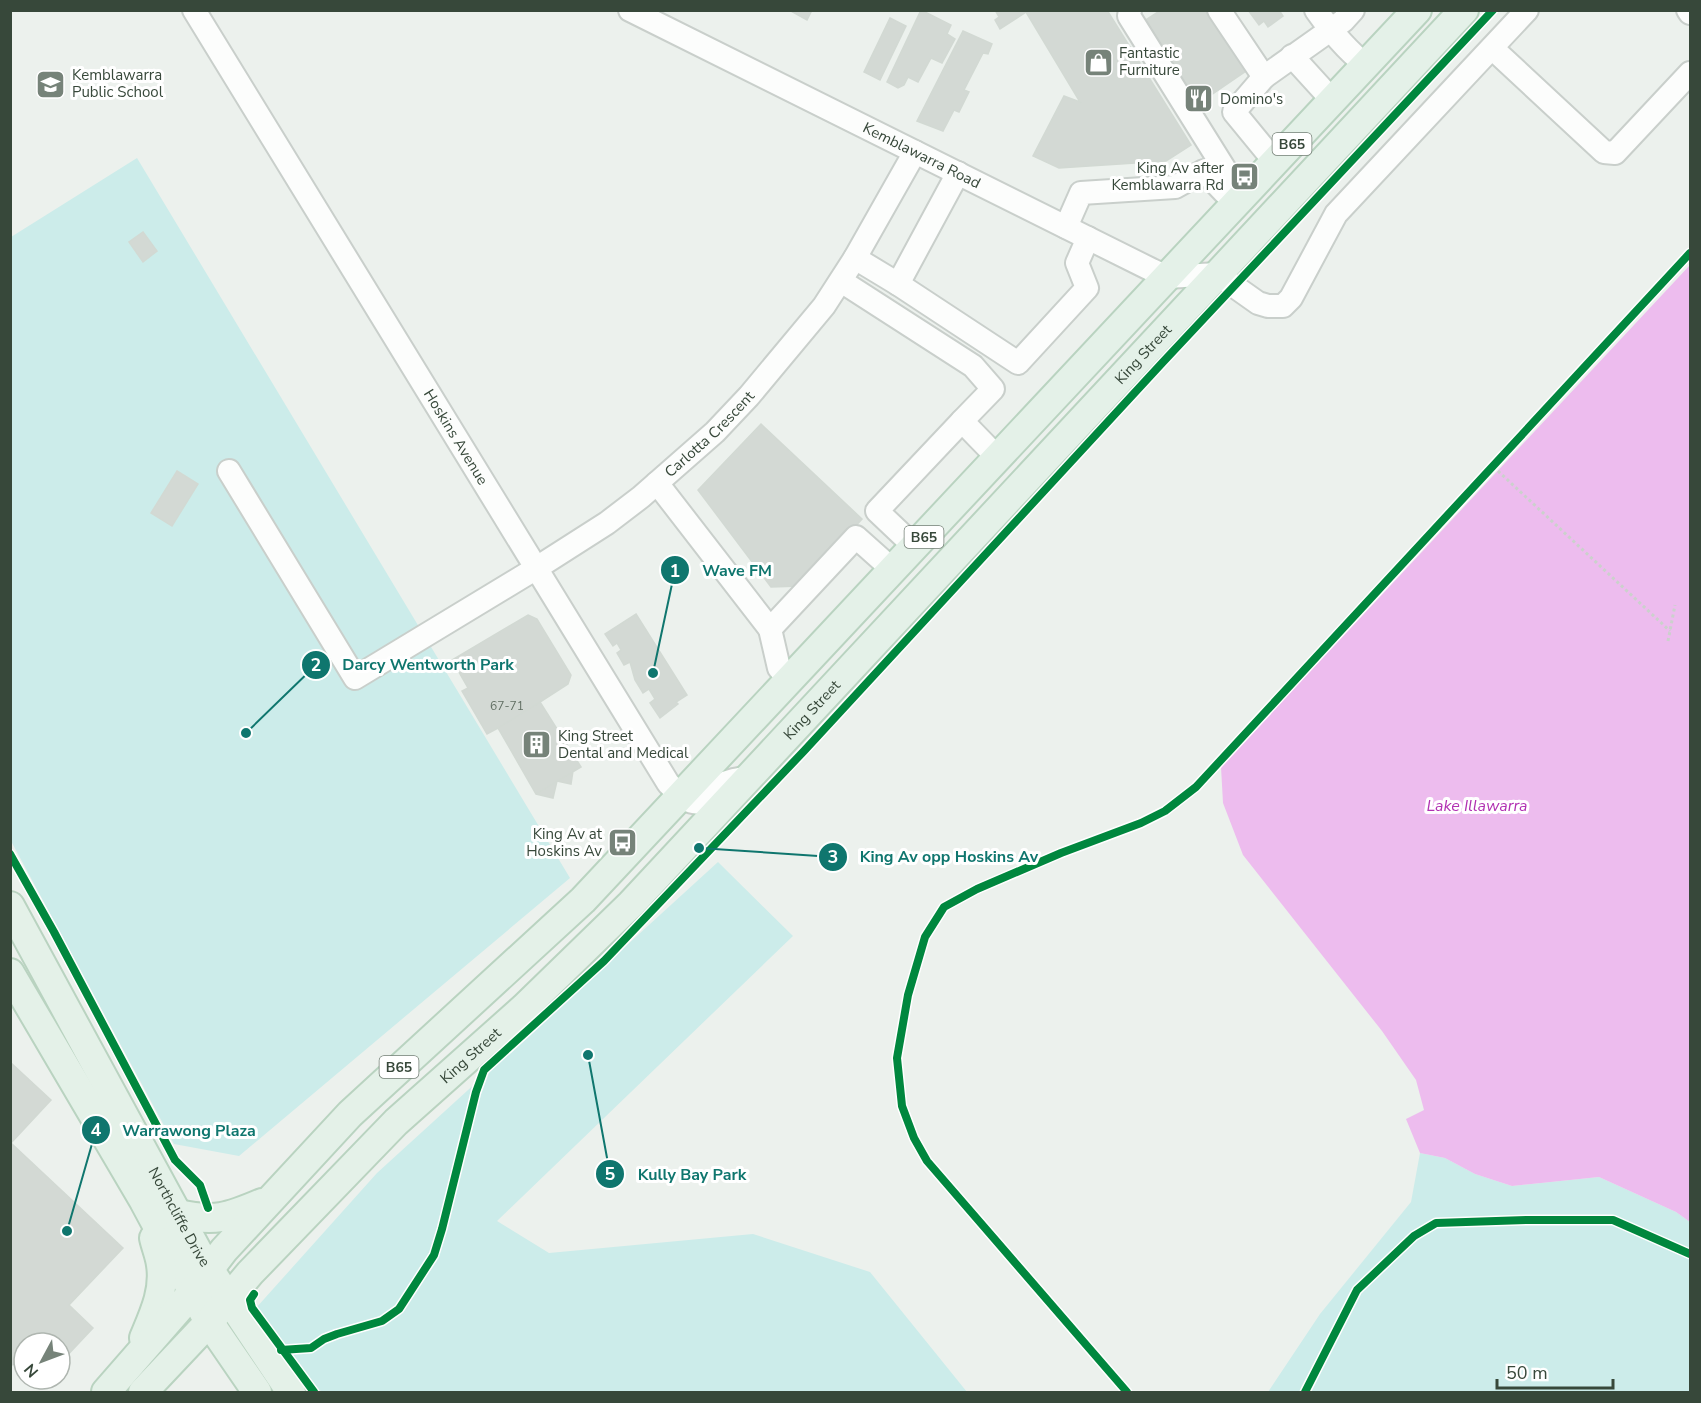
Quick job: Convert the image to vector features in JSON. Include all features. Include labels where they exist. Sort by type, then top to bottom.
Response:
[{"type":"main road","name":"B65","points":[[106,1392],[269,1200],[350,1114],[558,925],[1417,10]]},
{"type":"main road","name":"King Street","points":[[143,1392],[209,1322],[257,1265],[396,1122],[524,1008],[599,936],[1464,10]]},
{"type":"main road","name":"Northcliffe Drive","points":[[10,906],[177,1214],[201,1280],[209,1322],[257,1392]]},
{"type":"main road","name":"Northcliffe Drive","points":[[10,973],[144,1201],[201,1280],[228,1300],[291,1392]]},
{"type":"main road","points":[[177,1214],[210,1220],[223,1218],[269,1200]]},
{"type":"main road","points":[[137,1355],[160,1298],[161,1286],[161,1265],[144,1201]]},
{"type":"street","name":"Hoskins Avenue","points":[[194,10],[535,569],[668,783],[680,797]]},
{"type":"street","name":"Kemblawarra Road","points":[[630,10],[1167,277],[1217,274]]},
{"type":"street","points":[[1130,10],[1129,16],[1234,184],[1241,199]]},
{"type":"street","points":[[1219,10],[1264,77]]},
{"type":"street","points":[[1316,10],[1330,30],[1354,56],[1366,65]]},
{"type":"street","points":[[1275,162],[1234,112],[1264,77],[1330,30],[1353,10]]},
{"type":"street","points":[[1217,274],[1258,303],[1282,306],[1291,298],[1336,214],[1527,10]]},
{"type":"street","points":[[1492,48],[1604,152],[1615,153],[1690,73]]},
{"type":"street","points":[[1292,56],[1333,101]]},
{"type":"street","name":"Carlotta Crescent","points":[[229,471],[355,678],[607,523],[715,432],[816,318],[855,258],[915,152]]},
{"type":"street","points":[[1066,227],[1081,193],[1174,187],[1204,171],[1226,193],[1241,199]]},
{"type":"street","points":[[898,284],[958,173]]},
{"type":"street","points":[[855,258],[1018,363],[1087,288],[1077,263],[1088,238]]},
{"type":"street","points":[[841,281],[973,366],[993,389],[877,512],[915,547]]},
{"type":"street","points":[[962,421],[998,458]]},
{"type":"street","points":[[657,483],[770,628],[779,668],[789,680]]},
{"type":"street","points":[[770,628],[856,537],[893,570]]},
{"type":"street","points":[[680,797],[695,803],[705,800],[730,780],[748,778]]},
{"type":"path","points":[[1487,471],[1497,467],[1670,630]]},
{"type":"path","points":[[1668,641],[1676,605]]},
{"type":"shaded area","points":[[137,158],[570,878],[239,1156],[174,1144],[11,841],[11,237]]},
{"type":"shaded area","points":[[718,862],[793,936],[497,1221],[549,1253],[753,1234],[870,1272],[967,1392],[322,1392],[307,1379],[256,1308],[377,1173]]},
{"type":"shaded area","points":[[1420,1153],[1445,1158],[1475,1174],[1512,1186],[1599,1177],[1676,1212],[1690,1222],[1690,1392],[1268,1392],[1320,1314],[1411,1202]]},
{"type":"water","name":"Lake Illawarra","points":[[1690,265],[1690,1222],[1676,1212],[1599,1177],[1512,1186],[1475,1174],[1445,1158],[1420,1153],[1406,1119],[1424,1110],[1416,1080],[1382,1031],[1243,855],[1223,803],[1221,767]]},
{"type":"building","points":[[789,10],[812,10],[807,20]]},
{"type":"building","points":[[921,10],[951,25],[947,34],[955,39],[942,63],[931,58],[918,82],[908,77],[904,85],[898,88],[887,82]]},
{"type":"building","name":"Fantastic Furniture","points":[[995,10],[1107,10],[1191,145],[1166,161],[1059,168],[1033,156],[1064,96],[1080,102],[1026,12],[1000,29],[995,20],[999,17]]},
{"type":"building","points":[[1161,10],[1209,10],[1249,69],[1195,106],[1141,23]]},
{"type":"building","points":[[1248,10],[1279,10],[1283,16],[1268,27],[1264,21],[1259,25]]},
{"type":"building","points":[[890,18],[906,26],[880,80],[864,72]]},
{"type":"building","points":[[963,31],[992,44],[988,54],[983,53],[964,90],[969,92],[959,112],[954,110],[943,131],[917,121]]},
{"type":"building","points":[[143,232],[157,251],[143,262],[129,242]]},
{"type":"building","points":[[761,424],[862,519],[801,586],[771,587],[698,490]]},
{"type":"building","points":[[177,471],[198,484],[172,526],[151,513]]},
{"type":"building","points":[[636,614],[687,695],[676,702],[678,704],[660,718],[650,703],[655,699],[649,689],[643,693],[635,680],[630,662],[624,665],[617,653],[621,650],[617,643],[613,646],[605,634]]},
{"type":"building","points":[[528,615],[537,619],[571,675],[568,684],[540,702],[581,767],[573,771],[571,784],[557,781],[553,798],[536,794],[498,728],[487,734],[462,691],[468,688],[452,660]]},
{"type":"building","name":"King Street Dental and Medical","points":[[540,702],[581,767],[536,794],[498,728]]},
{"type":"building","points":[[10,1062],[51,1100],[11,1143],[123,1248],[69,1305],[93,1328],[72,1350],[72,1331],[12,1331],[12,1365],[10,1367]]},
{"type":"cycle path","points":[[281,1350],[311,1348],[337,1334],[382,1321],[399,1309],[434,1255],[476,1092],[484,1070],[604,961],[804,751],[1163,362],[1493,10]]},
{"type":"cycle path","points":[[1127,1392],[927,1161],[914,1138],[902,1106],[897,1058],[908,995],[925,937],[944,907],[977,889],[1061,853],[1141,823],[1165,811],[1196,787],[1690,253]]},
{"type":"cycle path","points":[[10,854],[175,1160],[200,1185],[208,1208]]},
{"type":"cycle path","points":[[1305,1392],[1357,1290],[1414,1236],[1436,1223],[1613,1220],[1690,1254]]},
{"type":"cycle path","points":[[254,1294],[250,1300],[252,1308],[314,1392]]},
{"type":"place","name":"Fantastic Furniture","points":[[1098,62]]},
{"type":"place","name":"Kemblawarra Public School","points":[[51,84]]},
{"type":"place","name":"Domino's","points":[[1199,99]]},
{"type":"place","name":"King Av after Kemblawarra Rd","points":[[1245,177]]},
{"type":"place","name":"Wave FM","points":[[653,673]]},
{"type":"place","name":"Darcy Wentworth Park","points":[[246,733]]},
{"type":"place","name":"King Street Dental and Medical","points":[[537,745]]},
{"type":"place","name":"King Av at Hoskins Av","points":[[623,843]]},
{"type":"place","name":"King Av opp Hoskins Av","points":[[699,848]]},
{"type":"place","name":"Kully Bay Park","points":[[588,1055]]},
{"type":"place","name":"Warrawong Plaza","points":[[67,1231]]}]
